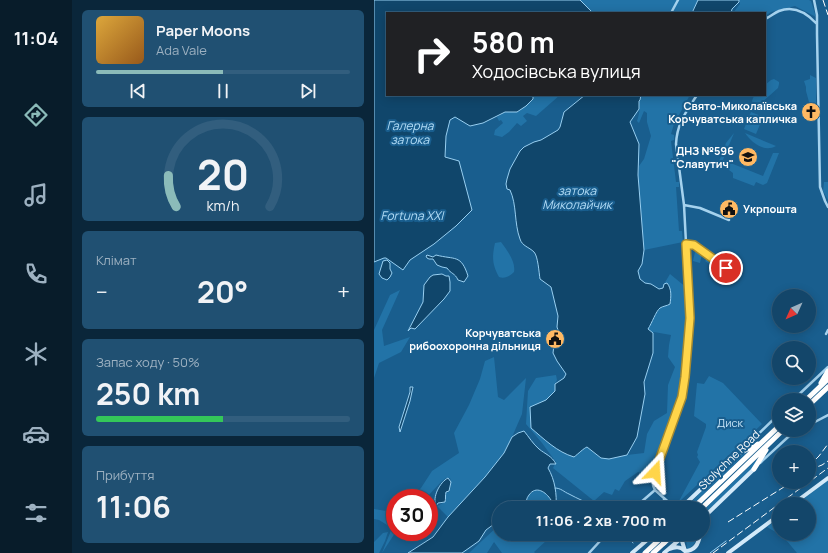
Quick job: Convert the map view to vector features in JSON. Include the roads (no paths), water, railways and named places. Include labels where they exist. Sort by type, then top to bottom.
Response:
[{"type":"highway","points":[[819,388],[828,371]]},
{"type":"highway","points":[[814,393],[828,379]]},
{"type":"highway","points":[[816,398],[828,387]]},
{"type":"highway","name":"Stolychne Road","points":[[709,501],[772,436]]},
{"type":"highway","name":"Stolychne Road","points":[[702,501],[773,437]]},
{"type":"highway","points":[[739,453],[770,439]]},
{"type":"highway","points":[[754,469],[770,439]]},
{"type":"highway","points":[[645,553],[659,541]]},
{"type":"highway","points":[[653,553],[660,541]]},
{"type":"main road","points":[[688,501],[739,453]]},
{"type":"main road","points":[[710,511],[754,469]]},
{"type":"main road","points":[[802,497],[828,478]]},
{"type":"main road","points":[[728,553],[772,520]]},
{"type":"main road","points":[[632,553],[646,541]]},
{"type":"main road","points":[[668,541],[670,545],[669,549]]},
{"type":"main road","points":[[664,553],[676,541]]},
{"type":"main road","points":[[682,541],[685,552]]},
{"type":"main road","points":[[685,552],[694,548],[698,541]]},
{"type":"main road","points":[[669,549],[678,547],[685,552]]},
{"type":"street","points":[[672,12],[678,0]]},
{"type":"street","points":[[814,0],[816,4],[817,25],[820,187],[828,207]]},
{"type":"street","points":[[766,18],[779,11],[796,10],[804,12],[817,25]]},
{"type":"street","points":[[664,499],[653,487],[653,477],[682,397],[690,318],[684,205],[676,135],[681,120],[696,96]]},
{"type":"street","points":[[684,205],[700,208],[729,220]]},
{"type":"street","points":[[686,244],[694,245],[739,277]]},
{"type":"street","points":[[826,334],[828,330]]},
{"type":"street","points":[[800,393],[828,367]]},
{"type":"street","points":[[816,421],[828,415]]},
{"type":"street","points":[[739,453],[772,421]]},
{"type":"street","points":[[754,469],[788,437]]},
{"type":"street","points":[[642,501],[655,490]]},
{"type":"street","points":[[589,553],[600,541]]},
{"type":"water","name":"Галерна затока","points":[[374,0],[580,0],[592,12],[386,12],[386,96],[533,96],[533,99],[517,112],[505,112],[483,123],[470,126],[455,117],[450,120],[446,136],[445,157],[459,161],[472,210],[456,226],[434,244],[410,260],[403,270],[386,258],[374,262]]},
{"type":"water","points":[[698,0],[739,0],[731,12],[692,12]]},
{"type":"water","name":"затока Миколайчик","points":[[584,96],[641,96],[639,109],[630,122],[639,144],[638,175],[644,250],[642,264],[638,271],[640,279],[645,283],[651,284],[659,289],[663,288],[664,284],[667,283],[671,293],[670,304],[661,307],[658,310],[648,329],[653,333],[653,353],[644,382],[645,394],[637,437],[627,455],[609,459],[601,458],[587,447],[574,457],[568,455],[551,445],[531,428],[530,407],[546,400],[555,391],[555,384],[564,378],[566,374],[553,353],[554,345],[559,333],[557,327],[558,316],[551,287],[540,279],[534,252],[521,241],[518,233],[512,196],[510,190],[507,189],[506,184],[510,169],[520,151],[524,147],[541,140],[558,130],[564,112]]},
{"type":"water","points":[[427,255],[433,257],[436,255],[460,261],[463,264],[468,276],[464,282],[458,280],[456,276],[447,268],[437,265],[433,259],[427,258]]},
{"type":"water","points":[[387,260],[390,263],[392,273],[387,280],[382,278],[379,274],[383,261]]},
{"type":"water","points":[[442,274],[449,276],[450,291],[415,329],[411,328],[408,331],[423,302],[424,285],[433,275]]},
{"type":"water","points":[[410,387],[413,387],[410,401],[400,432],[399,427],[410,392]]},
{"type":"water","points":[[524,431],[533,443],[556,464],[550,464],[548,468],[555,487],[556,501],[551,501],[544,492],[535,490],[528,496],[527,501],[492,501],[492,526],[486,530],[479,541],[462,553],[408,553],[427,541],[438,541],[438,530],[448,517],[485,477],[504,453],[512,437]]},
{"type":"water","points":[[448,478],[451,482],[449,491],[446,492],[445,502],[438,503],[438,490]]},
{"type":"waterway","points":[[555,488],[561,489],[583,501]]},
{"type":"waterway","points":[[710,553],[726,541]]},
{"type":"railway","points":[[823,0],[828,15]]},
{"type":"railway","points":[[816,459],[828,444]]},
{"type":"railway","points":[[816,467],[828,461]]},
{"type":"railway","points":[[789,497],[828,468]]},
{"type":"railway","points":[[728,522],[781,489]]},
{"type":"railway","points":[[713,553],[772,509]]},
{"type":"place","name":"Свято-Миколаївська Корчуватська капличка","points":[[811,112]]},
{"type":"place","name":"ДНЗ №596 \"Славутич\"","points":[[748,157]]},
{"type":"place","name":"Укрпошта","points":[[729,209]]},
{"type":"place","name":"Корчуватська рибоохоронна дільниця","points":[[555,339]]},
{"type":"water label","name":"Fortuna XXI","points":[[412,216]]},
{"type":"park label","name":"Диск","points":[[730,423]]}]
